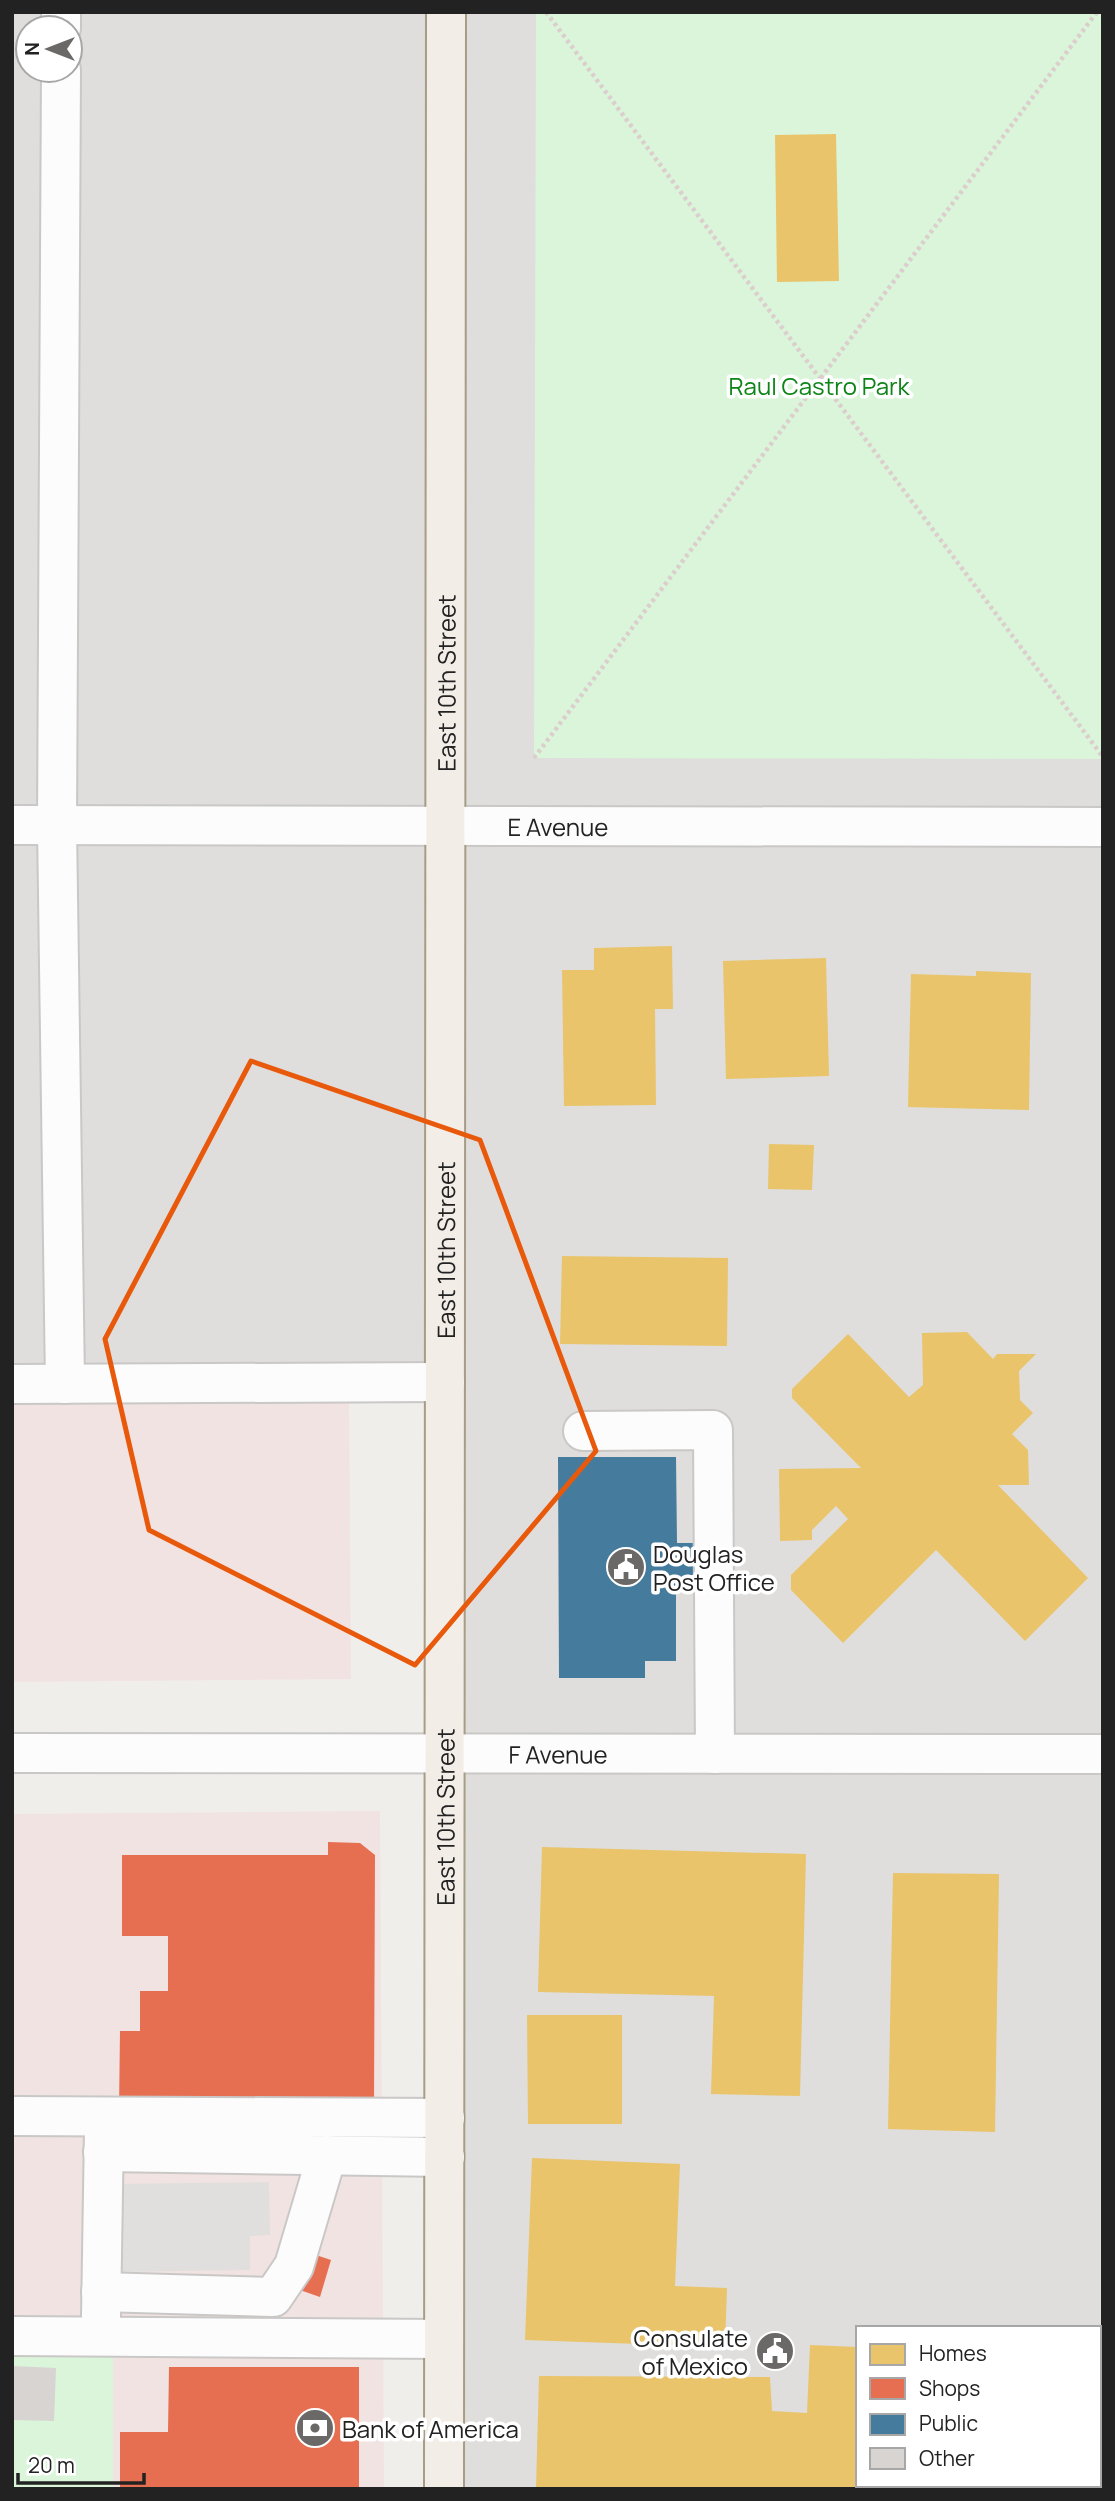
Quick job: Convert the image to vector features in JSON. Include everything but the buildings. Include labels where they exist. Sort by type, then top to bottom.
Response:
[{"type":"main road","name":"East 10th Street","points":[[444,2489],[446,12]]},
{"type":"street","points":[[61,84],[57,825],[65,1384]]},
{"type":"street","name":"E Avenue","points":[[12,825],[1103,827]]},
{"type":"street","points":[[12,1384],[445,1382]]},
{"type":"street","points":[[583,1431],[713,1430],[715,1754]]},
{"type":"street","name":"F Avenue","points":[[12,1753],[1103,1754]]},
{"type":"street","points":[[12,2116],[103,2134],[327,2155],[445,2157]]},
{"type":"street","points":[[103,2134],[445,2119]]},
{"type":"street","points":[[100,2336],[103,2134]]},
{"type":"street","points":[[101,2292],[273,2297],[294,2266],[327,2155]]},
{"type":"street","points":[[12,2336],[444,2339]]},
{"type":"path","points":[[546,12],[1103,757]]},
{"type":"path","points":[[534,758],[1097,12]]},
{"type":"highlighted area","points":[[251,1061],[480,1140],[596,1451],[415,1665],[149,1530],[105,1339]]},
{"type":"shaded area","points":[[12,12],[1103,12],[1103,2489],[445,2489],[445,1383],[12,1385]]},
{"type":"shaded area","points":[[349,1393],[351,1679],[12,1682],[12,1396]]},
{"type":"shaded area","points":[[380,1811],[384,2489],[113,2489],[113,2356],[12,2355],[12,1814]]},
{"type":"shaded area","points":[[269,2182],[270,2235],[250,2236],[250,2270],[113,2272],[112,2184]]},
{"type":"green space","name":"Raul Castro Park","points":[[536,12],[1103,12],[1103,759],[534,758]]},
{"type":"green space","points":[[12,2355],[113,2355],[113,2489],[12,2489]]},
{"type":"place","name":"Douglas Post Office","points":[[626,1567]]},
{"type":"place","name":"Consulate of Mexico","points":[[775,2351]]},
{"type":"place","name":"Bank of America","points":[[315,2428]]}]
